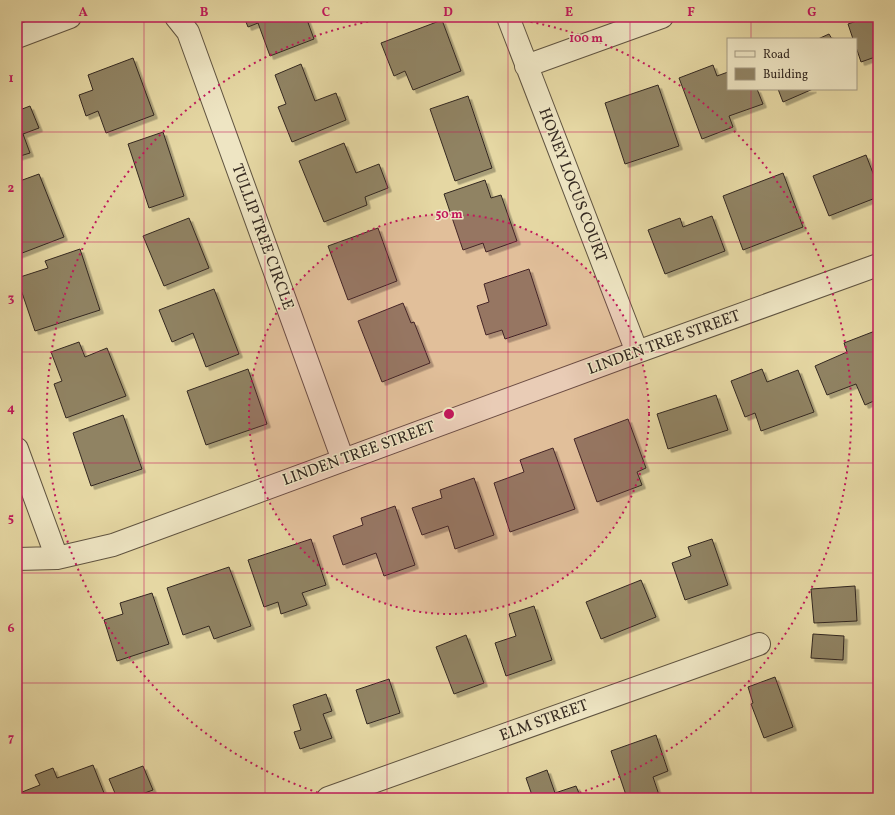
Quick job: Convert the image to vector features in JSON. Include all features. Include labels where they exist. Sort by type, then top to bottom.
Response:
[{"type":"street","points":[[17,37],[70,17]]},
{"type":"street","name":"TULLIP TREE CIRCLE","points":[[176,17],[188,32],[343,460]]},
{"type":"street","name":"HONEY LOCUS COURT","points":[[508,17],[637,352]]},
{"type":"street","points":[[526,66],[662,17]]},
{"type":"street","name":"LINDEN TREE STREET","points":[[17,559],[57,558],[112,545],[878,265]]},
{"type":"street","points":[[17,449],[57,558]]},
{"type":"street","name":"ELM STREET","points":[[328,798],[759,644]]},
{"type":"building","points":[[244,17],[306,17],[314,39],[270,56],[258,23],[248,27]]},
{"type":"building","points":[[868,17],[878,17],[878,56],[861,62],[857,50],[857,38],[853,38],[848,24]]},
{"type":"building","points":[[442,20],[461,71],[413,90],[405,71],[394,76],[381,43]]},
{"type":"building","points":[[829,34],[831,38],[820,38]]},
{"type":"building","points":[[133,58],[154,115],[106,133],[98,111],[86,116],[79,95],[93,90],[88,75]]},
{"type":"building","points":[[301,64],[315,101],[336,93],[346,120],[292,142],[278,107],[286,104],[275,75]]},
{"type":"building","points":[[713,65],[717,76],[727,72],[727,90],[757,90],[763,104],[729,116],[733,127],[702,139],[679,78]]},
{"type":"building","points":[[658,85],[679,146],[625,164],[605,103]]},
{"type":"building","points":[[778,90],[811,90],[783,102]]},
{"type":"building","points":[[468,96],[492,168],[455,181],[430,109]]},
{"type":"building","points":[[30,106],[39,128],[23,134],[30,153],[17,157],[17,111]]},
{"type":"building","points":[[163,132],[184,196],[149,208],[128,144]]},
{"type":"building","points":[[344,143],[356,173],[379,164],[388,188],[365,197],[367,205],[324,222],[299,161]]},
{"type":"building","points":[[866,155],[878,186],[878,197],[829,216],[813,176]]},
{"type":"building","points":[[783,173],[803,227],[743,250],[723,196]]},
{"type":"building","points":[[39,174],[64,237],[17,255],[17,182]]},
{"type":"building","points":[[485,180],[491,198],[501,195],[517,241],[486,252],[483,243],[463,250],[444,194]]},
{"type":"building","points":[[712,216],[725,251],[665,274],[648,230],[680,218],[683,227]]},
{"type":"building","points":[[189,218],[209,268],[164,286],[143,236]]},
{"type":"building","points":[[378,228],[397,281],[348,300],[328,246]]},
{"type":"building","points":[[80,249],[100,310],[35,331],[17,278],[48,268],[45,261]]},
{"type":"building","points":[[529,269],[547,325],[505,339],[502,330],[486,335],[477,306],[489,302],[484,284]]},
{"type":"building","points":[[214,289],[239,354],[206,367],[193,333],[172,342],[159,310]]},
{"type":"building","points":[[403,303],[411,323],[414,322],[430,363],[382,382],[358,321]]},
{"type":"building","points":[[875,331],[878,339],[878,399],[865,405],[856,384],[827,395],[815,366],[847,352],[844,343]]},
{"type":"building","points":[[79,342],[85,357],[107,348],[126,396],[66,418],[54,384],[62,381],[51,352]]},
{"type":"building","points":[[248,369],[267,424],[206,445],[187,391]]},
{"type":"building","points":[[762,369],[767,382],[798,370],[814,412],[761,431],[755,413],[745,417],[731,381]]},
{"type":"building","points":[[716,395],[728,430],[668,449],[657,414]]},
{"type":"building","points":[[123,415],[142,469],[91,486],[73,433]]},
{"type":"building","points":[[628,419],[646,468],[637,472],[642,485],[597,502],[574,439]]},
{"type":"building","points":[[553,448],[575,509],[510,532],[494,483],[524,472],[520,460]]},
{"type":"building","points":[[474,478],[494,535],[455,549],[448,526],[422,535],[412,508],[442,498],[440,490]]},
{"type":"building","points":[[395,506],[415,565],[384,576],[376,553],[343,565],[333,536],[363,525],[361,518]]},
{"type":"building","points":[[311,539],[326,585],[302,593],[307,605],[281,614],[278,602],[264,607],[248,560]]},
{"type":"building","points":[[712,539],[728,585],[685,600],[672,563],[691,556],[688,547]]},
{"type":"building","points":[[229,567],[251,626],[214,639],[209,626],[183,635],[167,588]]},
{"type":"building","points":[[641,580],[656,617],[601,639],[586,602]]},
{"type":"building","points":[[855,586],[857,621],[814,623],[811,589]]},
{"type":"building","points":[[152,593],[169,644],[117,661],[104,620],[123,614],[120,603]]},
{"type":"building","points":[[534,606],[552,660],[506,676],[495,643],[516,636],[509,614]]},
{"type":"building","points":[[813,634],[844,636],[843,660],[811,658]]},
{"type":"building","points":[[466,635],[484,683],[454,694],[436,647]]},
{"type":"building","points":[[775,677],[793,727],[764,738],[751,704],[753,703],[748,687]]},
{"type":"building","points":[[389,679],[400,713],[367,724],[356,690]]},
{"type":"building","points":[[326,694],[332,711],[323,714],[332,738],[300,749],[294,732],[301,730],[293,705]]},
{"type":"building","points":[[656,735],[668,771],[653,777],[659,795],[651,798],[627,798],[611,751]]},
{"type":"building","points":[[93,765],[106,798],[17,798],[17,794],[40,785],[35,775],[53,768],[57,778]]},
{"type":"building","points":[[143,766],[153,790],[131,798],[117,798],[109,779]]},
{"type":"building","points":[[547,770],[555,793],[576,786],[581,798],[533,798],[526,778]]}]
